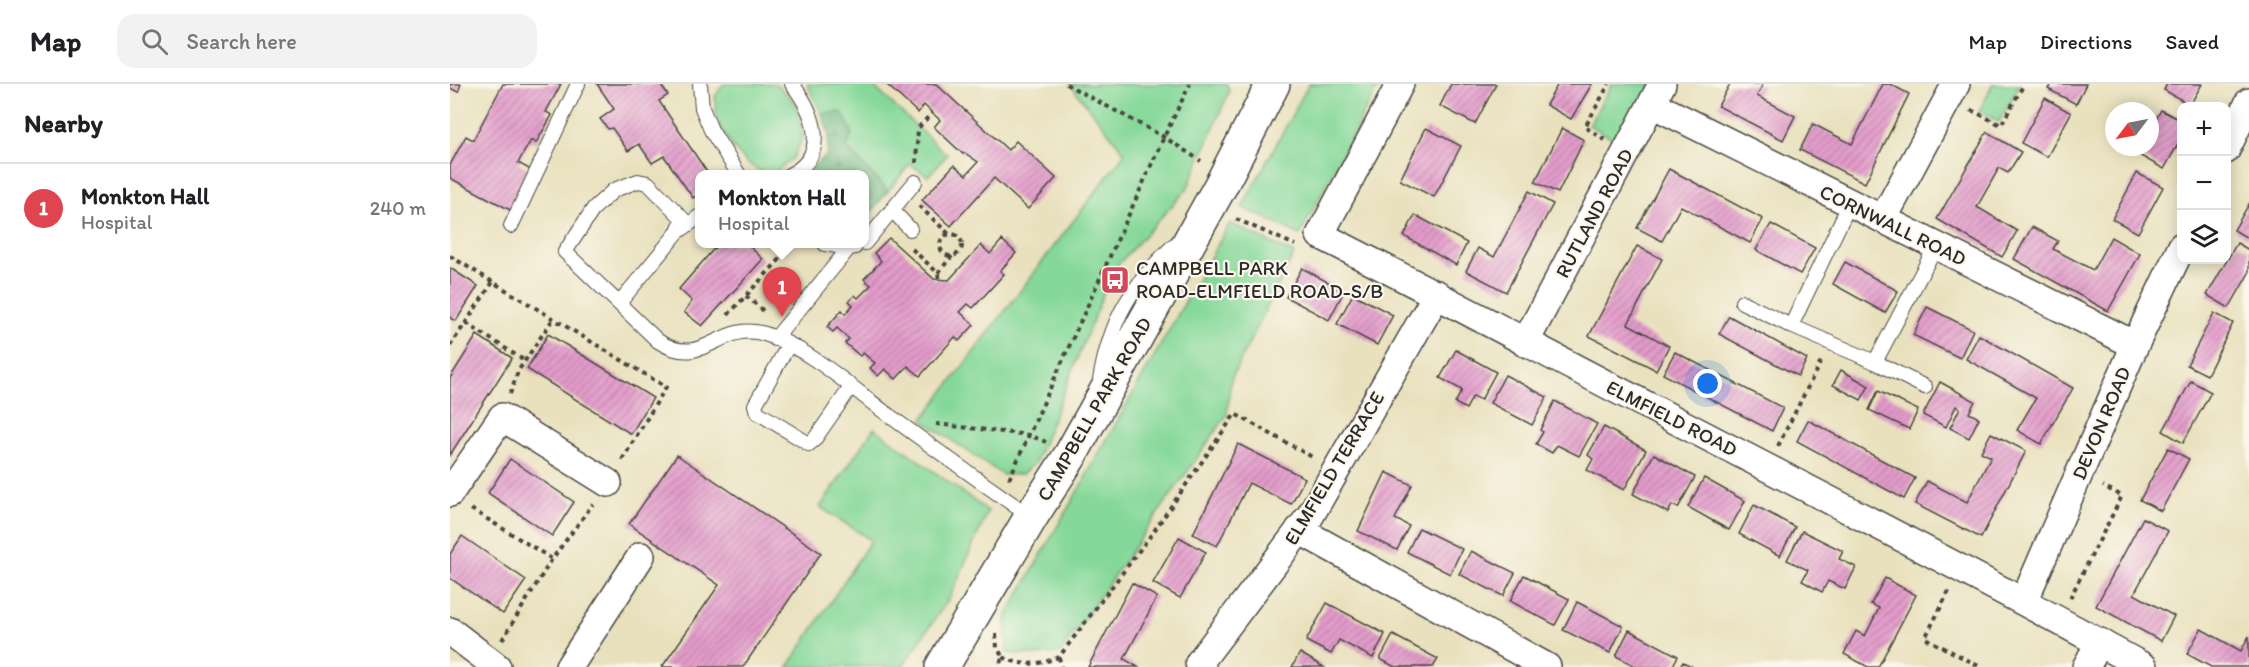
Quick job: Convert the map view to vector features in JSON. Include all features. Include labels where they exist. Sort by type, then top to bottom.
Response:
[{"type":"street","name":"CAMPBELL PARK ROAD","points":[[942,667],[1095,411],[1218,217],[1273,84]]},
{"type":"street","points":[[1320,235],[1400,84]]},
{"type":"street","points":[[1883,219],[1956,84]]},
{"type":"street","name":"RUTLAND ROAD","points":[[1525,343],[1657,94]]},
{"type":"street","name":"CORNWALL ROAD","points":[[1657,94],[1850,203],[2135,345]]},
{"type":"street","points":[[2231,140],[2249,102]]},
{"type":"street","name":"ELMFIELD ROAD","points":[[1320,235],[2024,601],[2144,667]]},
{"type":"street","name":"DEVON ROAD","points":[[2024,601],[2135,345],[2177,255]]},
{"type":"street","name":"ELMFIELD TERRACE","points":[[1201,665],[1299,530],[1437,294]]},
{"type":"street","points":[[460,501],[502,417],[608,483]]},
{"type":"street","points":[[1299,530],[1547,667]]},
{"type":"street","points":[[569,667],[641,556]]},
{"type":"street","points":[[450,631],[497,667]]},
{"type":"street","points":[[2086,667],[2100,642]]},
{"type":"lane","points":[[511,226],[578,84]]},
{"type":"lane","points":[[792,84],[809,112],[816,137],[807,161],[795,170]]},
{"type":"lane","points":[[702,86],[702,108],[711,130],[737,170]]},
{"type":"lane","points":[[677,233],[683,219],[648,183],[638,181],[614,190],[594,208],[566,252],[658,341],[671,349],[695,351],[735,332],[764,334],[813,358],[899,423],[1031,517]]},
{"type":"lane","points":[[869,237],[915,182]]},
{"type":"lane","points":[[1791,326],[1850,203]]},
{"type":"lane","points":[[892,210],[910,229]]},
{"type":"lane","points":[[620,302],[677,233],[695,219]]},
{"type":"lane","points":[[1875,362],[1936,246]]},
{"type":"lane","points":[[849,248],[781,342],[755,405],[757,412],[809,444],[851,387]]},
{"type":"lane","points":[[1742,302],[1925,387]]},
{"type":"path","points":[[1066,84],[1164,137]]},
{"type":"path","points":[[1001,496],[1190,84]]},
{"type":"path","points":[[1609,84],[1585,127],[1626,154]]},
{"type":"path","points":[[2001,125],[2024,84]]},
{"type":"path","points":[[915,182],[918,128],[932,113]]},
{"type":"path","points":[[905,194],[950,234],[957,236],[962,244],[959,254],[952,256],[938,273]]},
{"type":"path","points":[[1218,217],[1297,246],[1320,235]]},
{"type":"path","points":[[950,234],[943,238],[940,245],[943,252],[952,256]]},
{"type":"path","points":[[695,351],[789,248]]},
{"type":"path","points":[[450,346],[493,282]]},
{"type":"path","points":[[502,417],[518,371],[553,318]]},
{"type":"path","points":[[466,322],[525,361]]},
{"type":"path","points":[[1767,468],[1830,342]]},
{"type":"path","points":[[1013,662],[1041,664],[1059,657],[1154,531],[1235,414],[1336,470]]},
{"type":"path","points":[[899,423],[945,425],[1029,435],[1040,438],[1070,456]]},
{"type":"path","points":[[2059,620],[2122,496],[2079,474]]},
{"type":"path","points":[[460,501],[552,559]]},
{"type":"path","points":[[1960,568],[1925,638],[1981,667]]},
{"type":"path","points":[[1003,657],[1021,667]]},
{"type":"path","points":[[1059,657],[1061,667]]},
{"type":"green space","points":[[723,84],[777,84],[796,104],[803,137],[793,158],[778,170],[758,170],[746,162],[732,146],[717,121],[715,97]]},
{"type":"green space","points":[[807,84],[871,84],[947,155],[928,176],[910,164],[888,191],[846,148],[842,112],[822,114]]},
{"type":"green space","points":[[1070,84],[1227,84],[1229,92],[1187,189],[1113,270],[1035,463],[1022,474],[1003,475],[922,420],[1125,153]]},
{"type":"green space","points":[[1309,84],[1379,84],[1300,235],[1242,207]]},
{"type":"green space","points":[[1612,84],[1652,84],[1621,143],[1589,125]]},
{"type":"green space","points":[[1993,84],[2020,84],[1999,122],[1979,111]]},
{"type":"green space","points":[[842,112],[852,132],[847,148],[868,170],[809,170],[827,155],[829,134],[822,114]]},
{"type":"green space","points":[[869,171],[888,191],[869,214]]},
{"type":"green space","points":[[1230,223],[1294,254],[1231,379],[1227,415],[1060,653],[1039,655],[1007,653],[1006,617]]},
{"type":"green space","points":[[874,428],[988,511],[950,597],[902,667],[788,667],[871,540],[820,507]]},
{"type":"building","points":[[450,84],[461,84],[458,92],[450,88]]},
{"type":"building","points":[[503,84],[561,84],[546,112],[552,115],[536,143],[531,140],[518,163],[533,171],[512,211],[450,178],[450,165],[466,136],[473,140]]},
{"type":"building","points":[[597,84],[660,84],[668,95],[659,101],[706,170],[695,170],[695,197],[693,198],[664,156],[652,163],[639,144],[628,151],[612,128],[608,129],[600,119],[614,109]]},
{"type":"building","points":[[886,84],[936,84],[1008,150],[1016,141],[1056,178],[1028,209],[994,178],[951,226],[922,200],[954,165],[966,175],[978,162],[965,153],[963,154],[934,127],[940,120],[924,105],[918,113]]},
{"type":"building","points":[[1451,84],[1496,84],[1475,124],[1440,106]]},
{"type":"building","points":[[1558,84],[1592,84],[1571,119],[1546,105]]},
{"type":"building","points":[[1730,84],[1763,84],[1757,96],[1795,116],[1783,140],[1718,106]]},
{"type":"building","points":[[1883,84],[1890,84],[1909,94],[1865,183],[1800,150],[1813,124],[1852,144]]},
{"type":"building","points":[[2051,84],[2086,84],[2076,104],[2048,89]]},
{"type":"building","points":[[2167,84],[2202,84],[2192,102],[2185,102],[2164,90]]},
{"type":"building","points":[[2045,98],[2071,113],[2047,157],[2021,143]]},
{"type":"building","points":[[2161,110],[2177,118],[2177,146],[2164,169],[2141,156],[2159,156],[2159,114]]},
{"type":"building","points":[[1426,128],[1461,146],[1434,197],[1400,180]]},
{"type":"building","points":[[1562,128],[1584,140],[1558,193],[1535,182]]},
{"type":"building","points":[[1987,132],[2021,152],[2008,173],[1999,168],[1977,207],[2017,231],[2002,257],[1937,219]]},
{"type":"building","points":[[1669,169],[1763,219],[1750,243],[1681,206],[1662,241],[1637,228]]},
{"type":"building","points":[[2137,173],[2163,187],[2138,233],[2112,219]]},
{"type":"building","points":[[1529,191],[1553,204],[1506,292],[1466,271],[1478,248],[1494,257]]},
{"type":"building","points":[[2249,204],[2249,239],[2234,230]]},
{"type":"building","points":[[1415,215],[1467,243],[1456,265],[1404,236]]},
{"type":"building","points":[[1771,224],[1815,248],[1800,274],[1756,250]]},
{"type":"building","points":[[2032,227],[2058,241],[2053,249],[2093,270],[2111,237],[2140,254],[2108,311],[2014,259]]},
{"type":"building","points":[[889,238],[934,279],[949,280],[981,245],[990,254],[1002,240],[1016,253],[1000,271],[1004,274],[973,308],[968,304],[960,312],[974,325],[959,341],[955,337],[920,376],[908,366],[896,379],[885,369],[878,376],[870,368],[875,363],[863,353],[860,356],[845,343],[849,339],[837,328],[833,332],[827,327],[842,310],[845,314],[853,305],[849,301],[855,295],[858,298],[871,285],[864,279],[881,261],[874,253]]},
{"type":"building","points":[[2237,243],[2249,250],[2249,273],[2229,308],[2207,295],[2225,264],[2231,264],[2231,253]]},
{"type":"building","points":[[1637,246],[1662,259],[1628,324],[1669,346],[1656,370],[1589,336]]},
{"type":"building","points":[[715,248],[751,248],[763,259],[702,326],[684,312],[692,301],[679,289]]},
{"type":"building","points":[[1845,262],[1898,291],[1885,313],[1833,284]]},
{"type":"building","points":[[450,268],[478,286],[456,321],[450,318]]},
{"type":"building","points":[[1302,268],[1344,291],[1329,320],[1286,297]]},
{"type":"building","points":[[1353,294],[1393,315],[1377,345],[1337,324]]},
{"type":"building","points":[[1927,307],[1973,330],[1960,358],[1913,335]]},
{"type":"building","points":[[2214,313],[2233,323],[2207,375],[2187,365]]},
{"type":"building","points":[[1729,316],[1807,359],[1798,376],[1719,334]]},
{"type":"building","points":[[548,334],[653,398],[631,434],[527,369]]},
{"type":"building","points":[[477,335],[512,358],[450,455],[450,378]]},
{"type":"building","points":[[1979,335],[2073,388],[2041,444],[2017,430],[2036,398],[1966,359]]},
{"type":"building","points":[[1456,350],[1496,372],[1481,400],[1473,396],[1466,409],[1455,403],[1462,390],[1440,378]]},
{"type":"building","points":[[1675,352],[1783,408],[1772,431],[1663,374]]},
{"type":"building","points":[[1841,370],[1869,386],[1861,400],[1833,385]]},
{"type":"building","points":[[1505,375],[1547,397],[1532,425],[1490,403]]},
{"type":"building","points":[[2191,381],[2211,392],[2183,443],[2163,431]]},
{"type":"building","points":[[1940,382],[1975,401],[1969,413],[1979,418],[1969,438],[1950,428],[1960,408],[1956,406],[1946,427],[1923,415]]},
{"type":"building","points":[[1878,391],[1918,410],[1909,429],[1869,410]]},
{"type":"building","points":[[1555,401],[1597,424],[1579,456],[1557,445],[1552,453],[1536,444],[1543,432],[1540,430]]},
{"type":"building","points":[[1808,420],[1915,478],[1904,499],[1797,441]]},
{"type":"building","points":[[1604,427],[1646,450],[1624,490],[1587,470],[1593,459],[1588,455]]},
{"type":"building","points":[[1991,433],[2026,451],[1981,538],[1915,504],[1927,481],[1967,502],[1991,457],[1981,452]]},
{"type":"building","points":[[1238,444],[1305,478],[1291,504],[1249,483],[1217,546],[1193,534]]},
{"type":"building","points":[[2168,448],[2189,459],[2161,511],[2140,500]]},
{"type":"building","points":[[1654,454],[1695,477],[1678,508],[1672,505],[1668,513],[1633,494]]},
{"type":"building","points":[[677,455],[821,553],[743,667],[662,667],[719,585],[629,524]]},
{"type":"building","points":[[510,459],[574,502],[552,536],[488,493]]},
{"type":"building","points":[[1386,472],[1412,485],[1395,519],[1409,526],[1397,550],[1358,531]]},
{"type":"building","points":[[1704,478],[1745,501],[1729,530],[1688,507]]},
{"type":"building","points":[[1754,505],[1795,527],[1780,556],[1739,534]]},
{"type":"building","points":[[2143,518],[2168,531],[2134,594],[2174,616],[2161,641],[2096,606]]},
{"type":"building","points":[[1419,528],[1462,549],[1450,574],[1407,552]]},
{"type":"building","points":[[1802,531],[1843,551],[1839,559],[1856,567],[1845,589],[1828,581],[1822,592],[1802,581],[1808,570],[1787,560]]},
{"type":"building","points":[[462,536],[526,580],[503,614],[450,578],[450,554]]},
{"type":"building","points":[[1179,537],[1206,552],[1180,598],[1153,583]]},
{"type":"building","points":[[1471,551],[1515,573],[1503,596],[1459,574]]},
{"type":"building","points":[[1524,575],[1569,599],[1555,625],[1510,601]]},
{"type":"building","points":[[1885,578],[1916,595],[1878,667],[1868,667],[1844,654],[1856,631],[1865,636],[1879,608],[1871,604]]},
{"type":"building","points":[[1132,583],[1157,597],[1124,659],[1138,667],[1088,667]]},
{"type":"building","points":[[1577,602],[1623,626],[1610,653],[1563,630]]},
{"type":"building","points":[[1327,603],[1385,634],[1373,658],[1339,640],[1331,654],[1306,641]]},
{"type":"building","points":[[2201,629],[2241,651],[2249,636],[2249,667],[2211,667],[2187,654]]},
{"type":"building","points":[[1629,630],[1678,656],[1672,667],[1637,667],[1616,656]]},
{"type":"building","points":[[1393,635],[1438,659],[1433,667],[1395,667],[1380,659]]},
{"type":"building","points":[[1300,653],[1324,667],[1292,667]]},
{"type":"building","points":[[1683,662],[1693,667],[1680,667]]},
{"type":"place","name":"CAMPBELL PARK ROAD-ELMFIELD ROAD-S/B","points":[[1115,280]]},
{"type":"place","name":"Monkton Hall","points":[[782,317]]}]
